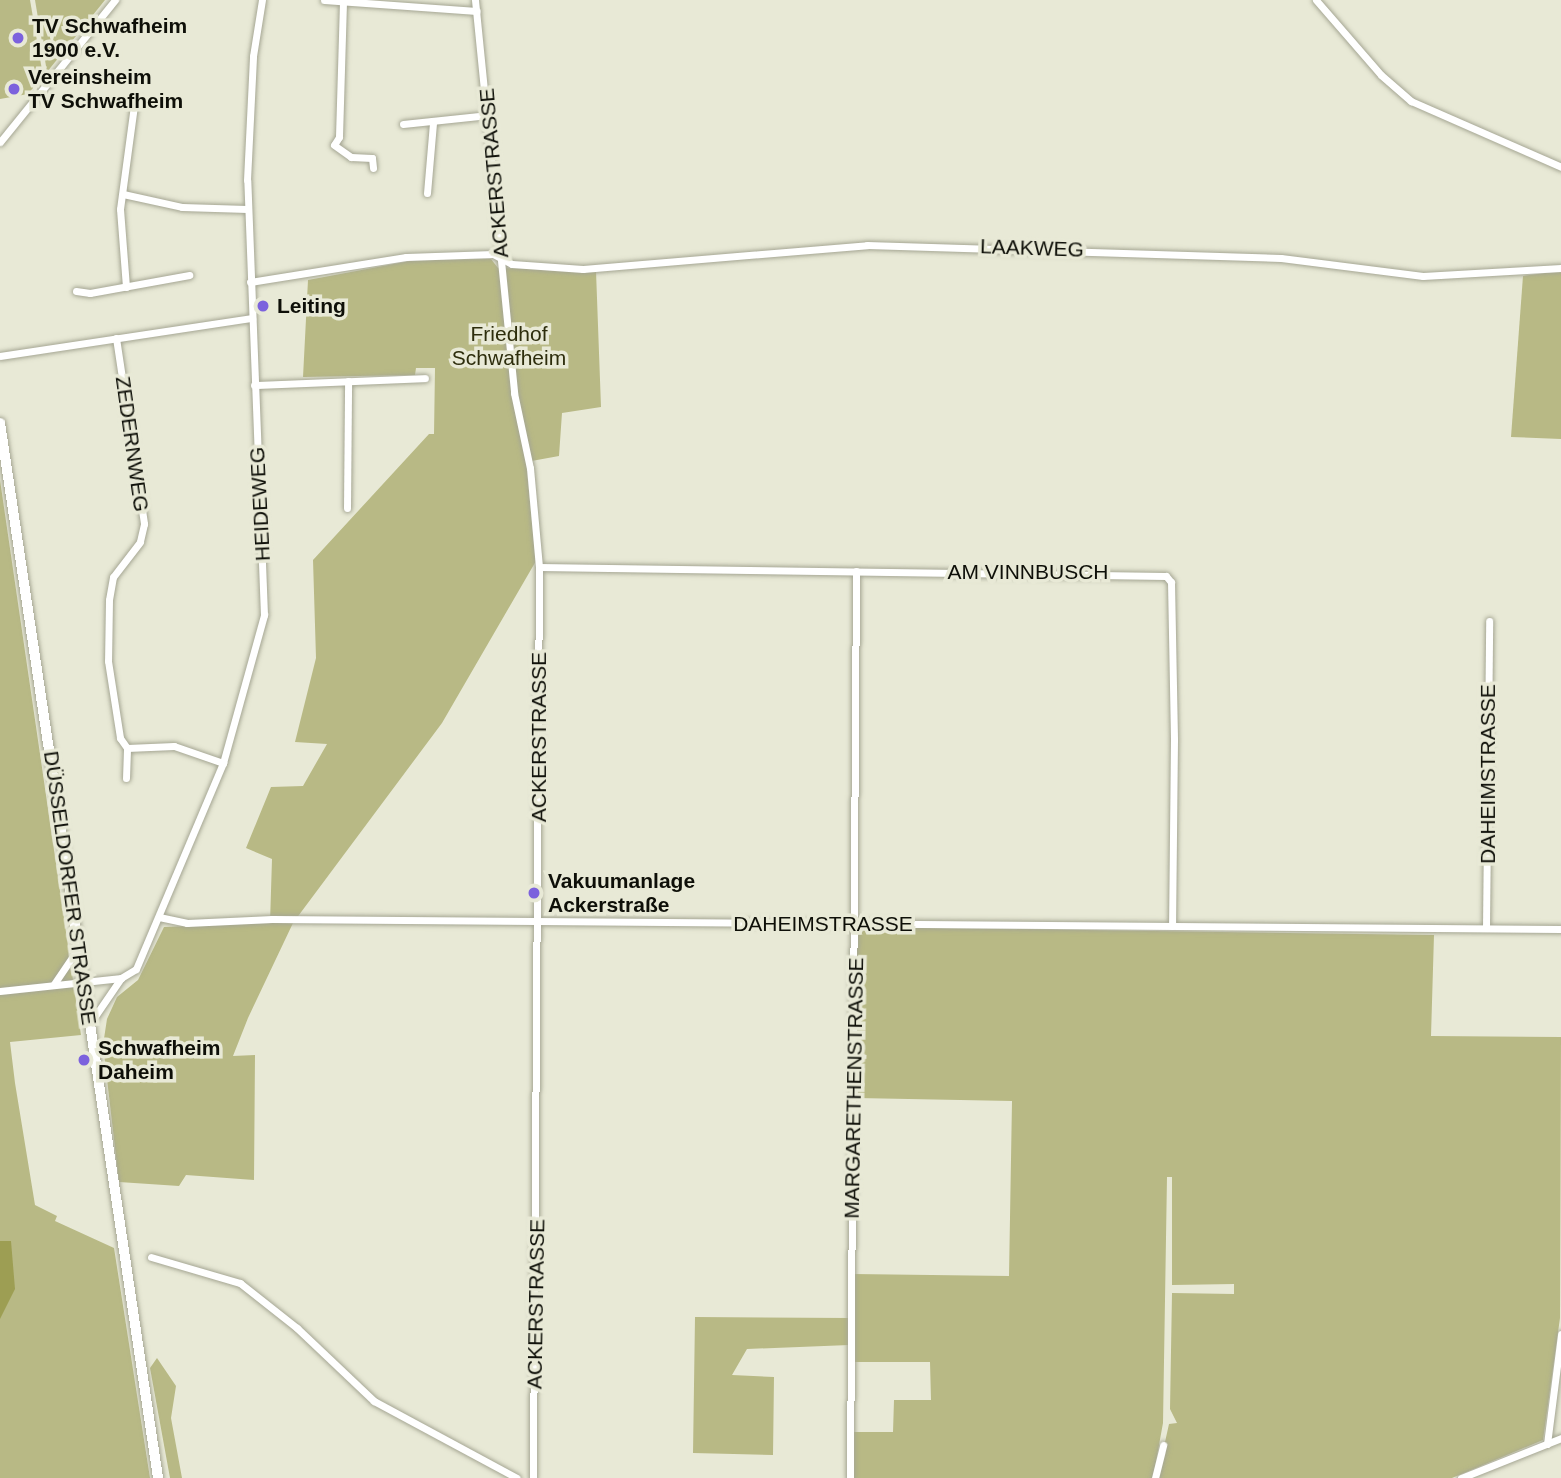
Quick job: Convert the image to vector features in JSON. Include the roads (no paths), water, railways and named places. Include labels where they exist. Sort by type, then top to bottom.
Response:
[{"type":"main road","name":"DÜSSELDORFER STRASSE","points":[[0,423],[86,983],[158,1478]]},
{"type":"street","points":[[0,142],[116,0]]},
{"type":"street","name":"HEIDEWEG","points":[[90,1022],[121,978],[136,969],[159,917],[223,763],[264,615],[247,209],[253,56],[262,0]]},
{"type":"street","points":[[324,0],[477,11]]},
{"type":"street","name":"ACKERSTRASSE","points":[[475,0],[504,259],[514,393],[530,468],[539,567],[540,924],[533,1478]]},
{"type":"street","points":[[1316,0],[1381,75],[1411,101],[1561,167]]},
{"type":"street","points":[[343,2],[339,137],[334,145],[351,157],[372,158],[373,168]]},
{"type":"street","points":[[127,287],[120,236],[122,194],[135,98]]},
{"type":"street","points":[[403,124],[489,115]]},
{"type":"street","points":[[427,193],[433,122]]},
{"type":"street","points":[[122,194],[182,207],[247,209]]},
{"type":"street","name":"LAAKWEG","points":[[250,282],[406,257],[493,254],[504,259],[583,269],[679,264],[796,249],[930,245],[1280,258],[1423,276],[1561,268]]},
{"type":"street","points":[[76,291],[127,287],[190,275]]},
{"type":"street","points":[[0,356],[252,318]]},
{"type":"street","name":"ZEDERNWEG","points":[[116,338],[144,524],[140,542],[113,578],[106,636],[115,717],[127,748],[127,778]]},
{"type":"street","points":[[254,385],[425,378]]},
{"type":"street","points":[[347,508],[348,381]]},
{"type":"street","name":"AM VINNBUSCH","points":[[539,567],[1166,576],[1171,582],[1174,727],[1172,926]]},
{"type":"street","name":"MARGARETHENSTRASSE","points":[[850,1478],[856,571]]},
{"type":"street","name":"DAHEIMSTRASSE","points":[[1486,928],[1489,621]]},
{"type":"street","points":[[127,748],[174,746],[223,763]]},
{"type":"street","name":"DAHEIMSTRASSE","points":[[159,917],[187,923],[271,919],[540,924],[1561,929]]},
{"type":"street","points":[[54,984],[79,946]]},
{"type":"street","points":[[0,991],[121,978]]},
{"type":"street","points":[[151,1257],[216,1273],[240,1283],[298,1328],[374,1401],[517,1478]]},
{"type":"street","points":[[1547,1444],[1561,1334]]},
{"type":"street","points":[[1461,1478],[1561,1438]]},
{"type":"street","points":[[1155,1478],[1163,1445]]},
{"type":"place","name":"TV Schwafheim 1900 e.V.","points":[[18,38]]},
{"type":"place","name":"Vereinsheim TV Schwafheim","points":[[14,89]]},
{"type":"place","name":"Leiting","points":[[263,306]]},
{"type":"place","name":"Vakuumanlage Ackerstraße","points":[[534,893]]},
{"type":"place","name":"Schwafheim Daheim","points":[[84,1060]]},
{"type":"park label","name":"Friedhof Schwafheim","points":[[509,346]]}]
